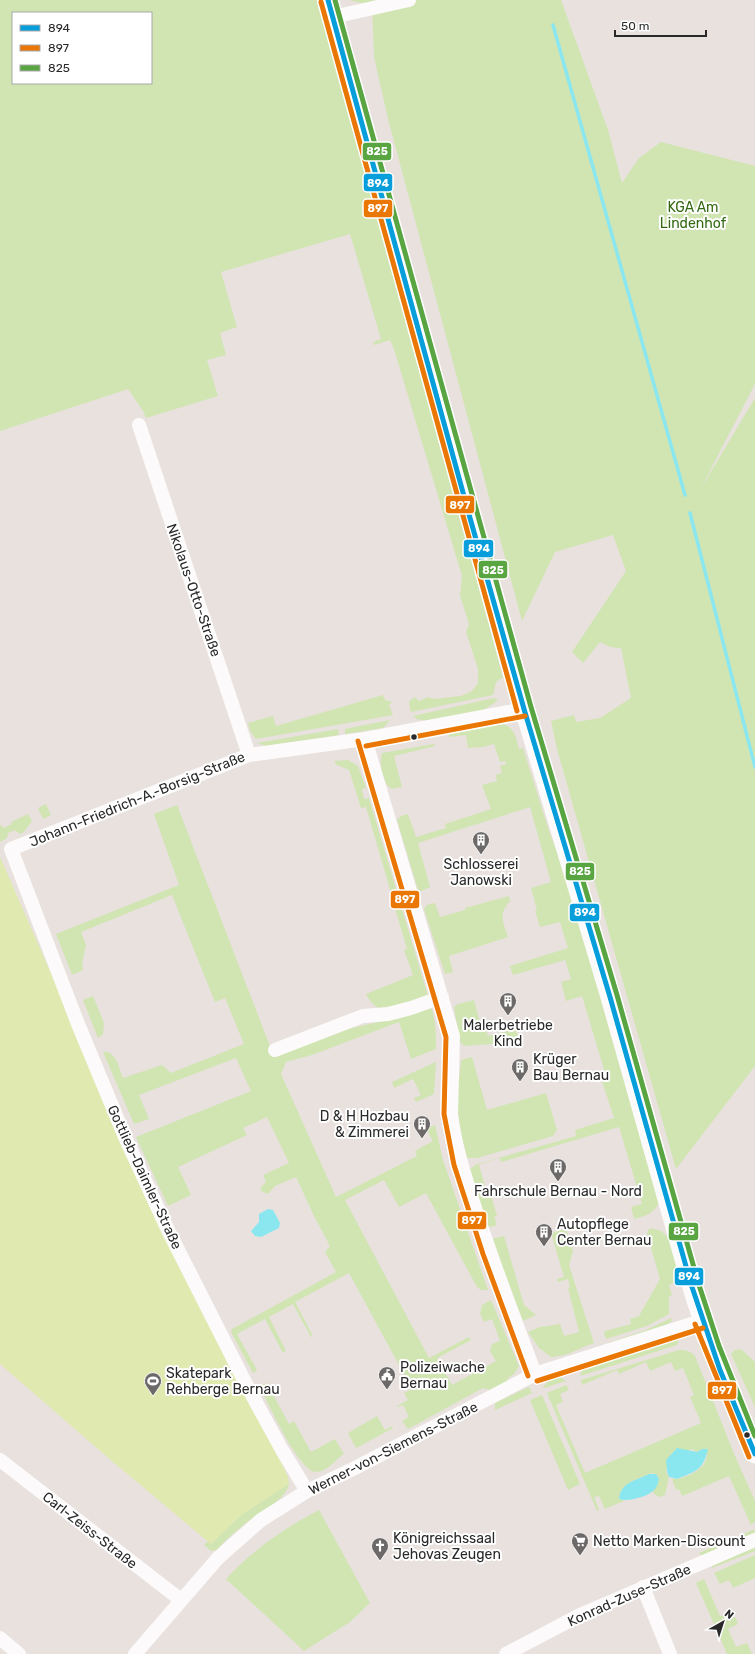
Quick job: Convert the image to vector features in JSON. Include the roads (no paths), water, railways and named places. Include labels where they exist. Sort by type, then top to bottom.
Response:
[{"type":"main road","points":[[330,9],[524,709],[610,997],[702,1321],[755,1454]]},
{"type":"street","points":[[330,9],[409,0]]},
{"type":"street","name":"Nikolaus-Otto-Straße","points":[[139,426],[249,755]]},
{"type":"street","name":"Johann-Friedrich-A.-Borsig-Straße","points":[[11,849],[249,755],[365,739],[524,709]]},
{"type":"street","points":[[365,739],[453,1036],[450,1098],[452,1125],[468,1186],[484,1235],[535,1374]]},
{"type":"street","name":"Gottlieb-Daimler-Straße","points":[[11,849],[78,1024],[124,1135],[164,1222],[257,1404],[282,1450],[308,1491]]},
{"type":"street","points":[[275,1050],[363,1016],[388,1014],[442,997]]},
{"type":"street","name":"Werner-von-Siemens-Straße","points":[[135,1654],[218,1558],[245,1534],[284,1505],[308,1491],[535,1374],[702,1321]]},
{"type":"street","name":"Carl-Zeiss-Straße","points":[[0,1460],[181,1600]]},
{"type":"street","name":"Konrad-Zuse-Straße","points":[[506,1654],[580,1615],[755,1540]]},
{"type":"street","points":[[643,1587],[670,1654]]},
{"type":"street","points":[[0,1638],[19,1654]]},
{"type":"water","points":[[268,1209],[273,1210],[280,1223],[279,1228],[261,1237],[255,1236],[251,1231],[259,1222],[259,1214]]},
{"type":"water","points":[[677,1448],[697,1452],[702,1449],[708,1449],[704,1462],[698,1469],[677,1479],[669,1477],[666,1460]]},
{"type":"water","points":[[649,1474],[656,1474],[659,1479],[653,1491],[637,1498],[627,1500],[619,1499],[620,1493],[626,1485]]},
{"type":"waterway","points":[[553,25],[685,495]]},
{"type":"waterway","points":[[690,513],[755,767]]},
{"type":"place","name":"Schlosserei Janowski","points":[[481,855]]},
{"type":"place","name":"Malerbetriebe Kind","points":[[508,1016]]},
{"type":"place","name":"Krüger Bau Bernau","points":[[520,1082]]},
{"type":"place","name":"D & H Hozbau & Zimmerei","points":[[422,1139]]},
{"type":"place","name":"Fahrschule Bernau - Nord","points":[[558,1182]]},
{"type":"place","name":"Autopflege Center Bernau","points":[[544,1247]]},
{"type":"place","name":"Polizeiwache Bernau","points":[[387,1390]]},
{"type":"place","name":"Skatepark Rehberge Bernau","points":[[153,1396]]},
{"type":"place","name":"Netto Marken-Discount","points":[[580,1556]]},
{"type":"place","name":"Königreichssaal Jehovas Zeugen","points":[[380,1561]]},
{"type":"park label","name":"KGA Am Lindenhof","points":[[693,216]]}]
